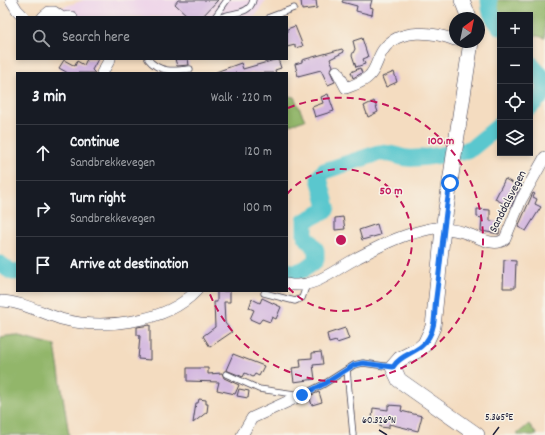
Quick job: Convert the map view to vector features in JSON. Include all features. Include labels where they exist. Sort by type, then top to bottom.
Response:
[{"type":"street","points":[[11,0],[23,16]]},
{"type":"street","points":[[462,0],[467,12]]},
{"type":"street","points":[[44,16],[49,12],[54,12],[60,16]]},
{"type":"street","points":[[337,71],[346,88],[369,77],[383,51],[390,42],[399,37],[428,33],[449,38]]},
{"type":"street","points":[[466,48],[443,229],[433,327],[430,336],[418,350],[400,359],[393,367],[400,380],[477,435]]},
{"type":"street","points":[[103,72],[109,60]]},
{"type":"street","name":"Sanddalsvegen","points":[[288,284],[308,284],[329,275],[358,258],[408,235],[436,228],[457,231],[489,242],[502,241],[507,234],[520,200],[545,157]]},
{"type":"street","points":[[0,301],[62,319],[89,324],[101,324],[130,320],[166,311],[182,304],[195,292]]},
{"type":"street","points":[[242,435],[252,418],[302,395]]},
{"type":"lane","points":[[216,16],[227,0]]},
{"type":"lane","points":[[225,16],[250,8],[253,0]]},
{"type":"lane","points":[[273,16],[294,8]]},
{"type":"lane","points":[[149,60],[156,66],[167,71],[190,69]]},
{"type":"lane","points":[[264,293],[296,301],[302,298],[308,284]]},
{"type":"lane","points":[[226,374],[259,389],[302,395],[354,365],[363,363],[393,367]]},
{"type":"lane","points":[[347,370],[353,435]]},
{"type":"shaded area","points":[[84,0],[266,0],[257,14],[253,16],[36,16]]},
{"type":"green space","points":[[493,0],[545,0],[545,38],[533,35],[533,12],[497,12]]},
{"type":"green space","points":[[288,96],[294,97],[305,120],[288,126]]},
{"type":"green space","points":[[15,335],[55,345],[69,435],[0,435],[0,337]]},
{"type":"green space","points":[[529,424],[537,435],[516,435]]},
{"type":"building","points":[[178,0],[218,0],[203,16],[188,16],[175,4]]},
{"type":"building","points":[[301,0],[316,0],[317,8],[302,10]]},
{"type":"building","points":[[343,0],[372,0],[370,7],[373,8],[372,15],[356,11],[357,6],[342,2]]},
{"type":"building","points":[[295,26],[303,46],[295,48],[295,45],[288,47],[288,29]]},
{"type":"building","points":[[362,38],[368,57],[363,59],[365,64],[356,67],[352,55],[355,49],[353,41]]},
{"type":"building","points":[[342,49],[344,52],[330,59],[333,66],[330,71],[335,82],[328,85],[321,70],[298,76],[295,64],[302,62],[302,60]]},
{"type":"building","points":[[64,60],[75,66],[77,61],[84,65],[86,60],[97,60],[92,70],[94,72],[66,72],[59,68]]},
{"type":"building","points":[[175,60],[188,60],[189,65],[177,66]]},
{"type":"building","points":[[274,60],[278,60],[281,68],[275,70],[276,72],[216,72],[241,63],[243,69]]},
{"type":"building","points":[[360,68],[362,73],[353,78],[351,72]]},
{"type":"building","points":[[394,72],[397,82],[386,87],[382,77]]},
{"type":"building","points":[[328,94],[334,111],[315,117],[312,107],[323,103],[321,97]]},
{"type":"building","points":[[374,101],[378,112],[368,117],[364,106]]},
{"type":"building","points":[[505,179],[520,187],[511,207],[495,199]]},
{"type":"building","points":[[533,193],[535,194],[533,197],[537,199],[535,204],[541,207],[526,231],[518,227]]},
{"type":"building","points":[[477,209],[490,210],[490,221],[500,222],[499,234],[481,231],[482,218],[477,217]]},
{"type":"building","points":[[343,217],[345,229],[335,230],[335,218]]},
{"type":"building","points":[[377,224],[380,235],[362,240],[359,230]]},
{"type":"building","points":[[504,260],[516,261],[515,288],[503,288]]},
{"type":"building","points":[[217,292],[230,292],[230,302],[224,302],[225,323],[232,332],[210,347],[203,336],[215,327],[214,302],[217,302]]},
{"type":"building","points":[[262,298],[281,307],[276,319],[272,317],[270,322],[262,319],[259,323],[250,319],[254,310],[249,308],[252,299],[260,303]]},
{"type":"building","points":[[150,325],[150,360],[138,359],[140,336],[137,335],[137,327]]},
{"type":"building","points":[[345,328],[349,339],[337,343],[336,341],[329,343],[327,334]]},
{"type":"building","points":[[321,352],[323,364],[313,365],[315,379],[294,382],[292,368],[301,367],[300,359],[312,358],[312,353]]},
{"type":"building","points":[[233,354],[264,366],[259,376],[255,374],[253,377],[245,373],[243,377],[226,370]]},
{"type":"building","points":[[187,368],[208,368],[208,374],[222,373],[224,378],[239,385],[235,394],[217,390],[219,382],[187,381]]},
{"type":"building","points":[[239,389],[249,391],[248,398],[237,396]]},
{"type":"building","points":[[319,392],[322,402],[312,405],[309,396]]},
{"type":"building","points":[[199,399],[206,400],[206,404],[208,404],[207,412],[193,423],[196,403],[198,403]]},
{"type":"building","points":[[388,405],[402,406],[401,411],[422,416],[418,431],[389,424],[389,428],[380,427],[380,420],[372,419],[373,408],[388,410]]},
{"type":"waterway","points":[[489,0],[492,14],[497,22]]},
{"type":"waterway","points":[[533,66],[542,77],[545,91]]},
{"type":"waterway","points":[[533,104],[545,92]]},
{"type":"waterway","points":[[462,152],[472,148],[497,127]]},
{"type":"waterway","points":[[288,271],[300,271],[316,260],[316,250],[305,235],[305,221],[326,210],[327,207],[319,178],[324,171],[379,153],[412,158],[448,154]]},
{"type":"waterway","points":[[0,264],[12,272],[16,272]]},
{"type":"route","points":[[302,395],[324,384],[354,365],[363,363],[393,367],[400,359],[418,350],[425,344],[433,327],[443,243],[443,229],[450,183]]}]
